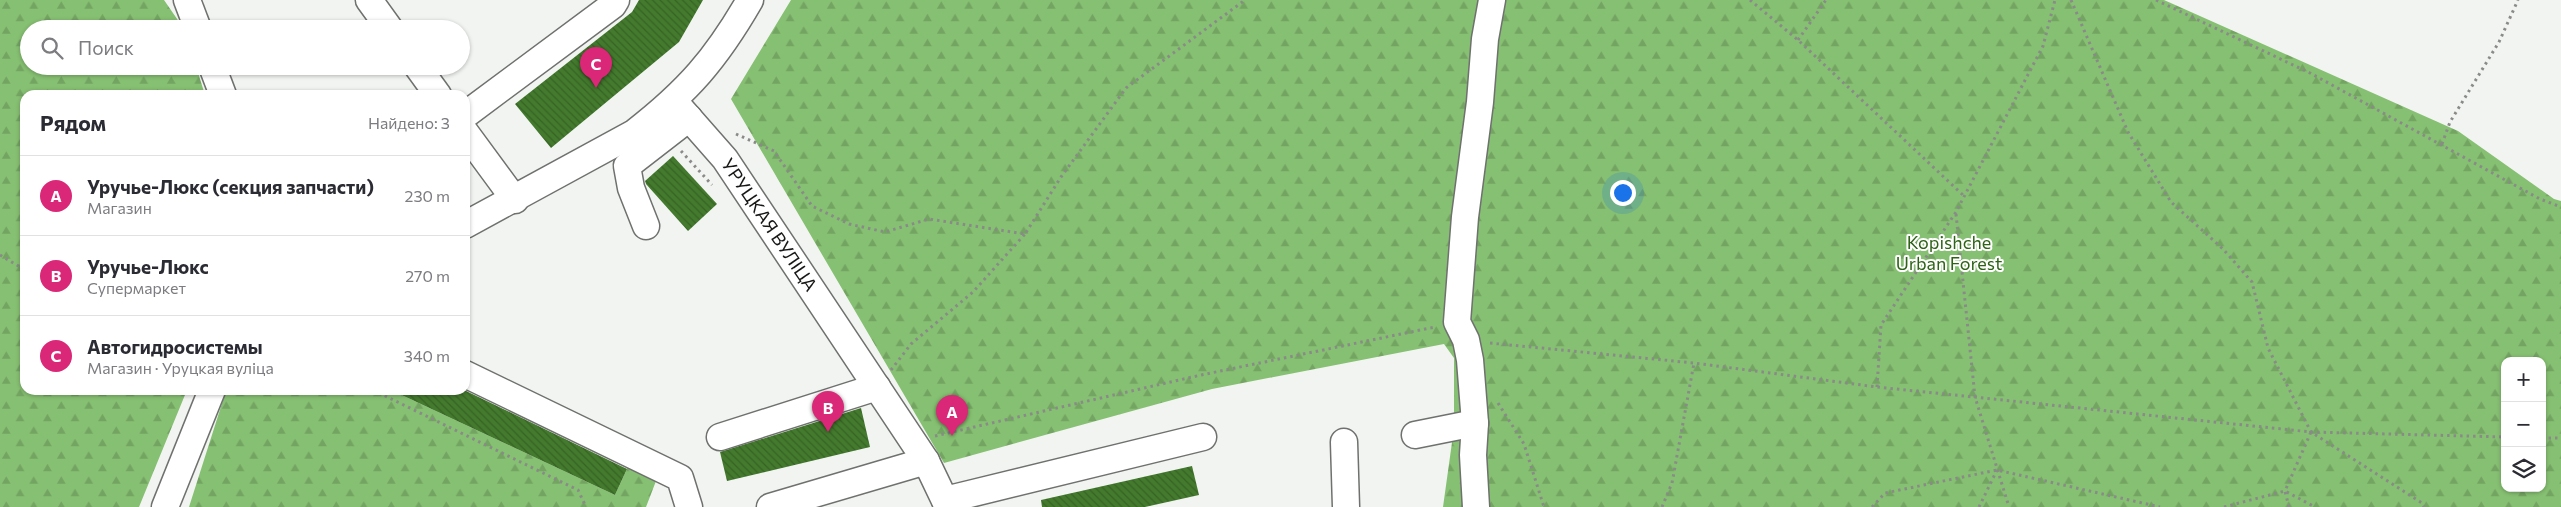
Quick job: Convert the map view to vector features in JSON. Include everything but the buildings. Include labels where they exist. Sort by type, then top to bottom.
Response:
[{"type":"street","points":[[187,0],[195,20]]},
{"type":"street","points":[[369,0],[383,20]]},
{"type":"street","points":[[470,111],[613,5],[616,0]]},
{"type":"street","points":[[646,226],[631,188],[627,166],[689,118],[706,68],[728,39],[750,0]]},
{"type":"street","points":[[1476,507],[1473,455],[1475,423],[1470,360],[1462,331],[1465,217],[1480,102],[1485,39],[1492,0]]},
{"type":"street","points":[[215,75],[220,90]]},
{"type":"street","points":[[424,75],[434,90]]},
{"type":"street","points":[[470,222],[515,200],[634,133],[689,118]]},
{"type":"street","name":"УРУЦКАЯ ВУЛІЦА","points":[[689,118],[725,160],[920,451],[946,504]]},
{"type":"street","points":[[470,139],[515,200]]},
{"type":"street","points":[[470,376],[680,478],[689,507]]},
{"type":"street","points":[[720,437],[877,388]]},
{"type":"street","points":[[165,507],[210,395]]},
{"type":"street","points":[[1415,435],[1475,423]]},
{"type":"street","points":[[946,504],[1203,437]]},
{"type":"street","points":[[1344,442],[1346,507]]},
{"type":"street","points":[[770,507],[920,451]]},
{"type":"path","points":[[877,388],[911,344],[974,292],[1025,234],[1061,177],[1126,88],[1245,0]]},
{"type":"path","points":[[1750,0],[1798,40],[1964,196]]},
{"type":"path","points":[[1798,40],[1826,0]]},
{"type":"path","points":[[1877,387],[1881,326],[1956,212],[2043,46],[2055,0]]},
{"type":"path","points":[[2071,0],[2128,132],[2171,202],[2223,248],[2252,282],[2268,348],[2311,432],[2422,503],[2424,507]]},
{"type":"path","points":[[2156,0],[2310,73],[2540,199],[2561,207]]},
{"type":"path","points":[[2442,144],[2450,122],[2499,42],[2518,0]]},
{"type":"path","points":[[689,118],[726,130],[774,151],[812,206],[848,224],[885,232],[929,219],[1025,234]]},
{"type":"path","points":[[1956,212],[1974,397],[2009,507]]},
{"type":"path","points":[[0,255],[20,267]]},
{"type":"path","points":[[920,451],[1201,375],[1462,331],[1877,387],[2311,432],[2501,437]]},
{"type":"path","points":[[1662,507],[1672,483],[1694,363]]},
{"type":"path","points":[[383,395],[578,490],[586,507]]},
{"type":"path","points":[[1497,402],[1524,444],[1544,507]]},
{"type":"path","points":[[2289,507],[2285,491],[2311,432]]},
{"type":"path","points":[[2546,438],[2561,438]]},
{"type":"path","points":[[1979,507],[1998,470]]},
{"type":"path","points":[[1872,507],[1885,494],[1998,470],[2160,507]]},
{"type":"path","points":[[2224,507],[2285,491],[2315,507]]},
{"type":"green space","points":[[0,0],[164,0],[178,20],[20,20],[20,75],[199,75],[203,90],[20,90],[20,395],[185,395],[139,507],[0,507]]},
{"type":"green space","name":"Kopishche Urban Forest","points":[[791,0],[2164,0],[2458,131],[2554,199],[2561,201],[2561,507],[1443,507],[1454,428],[1454,358],[1444,344],[1212,389],[944,463],[731,99]]},
{"type":"green space","points":[[225,395],[402,395],[615,495],[628,467],[656,481],[646,507],[189,507]]},
{"type":"place","name":"Автогидросистемы","points":[[596,88]]},
{"type":"place","name":"Уручье-Люкс","points":[[828,432]]},
{"type":"place","name":"Уручье-Люкс (секция запчасти)","points":[[952,436]]}]
